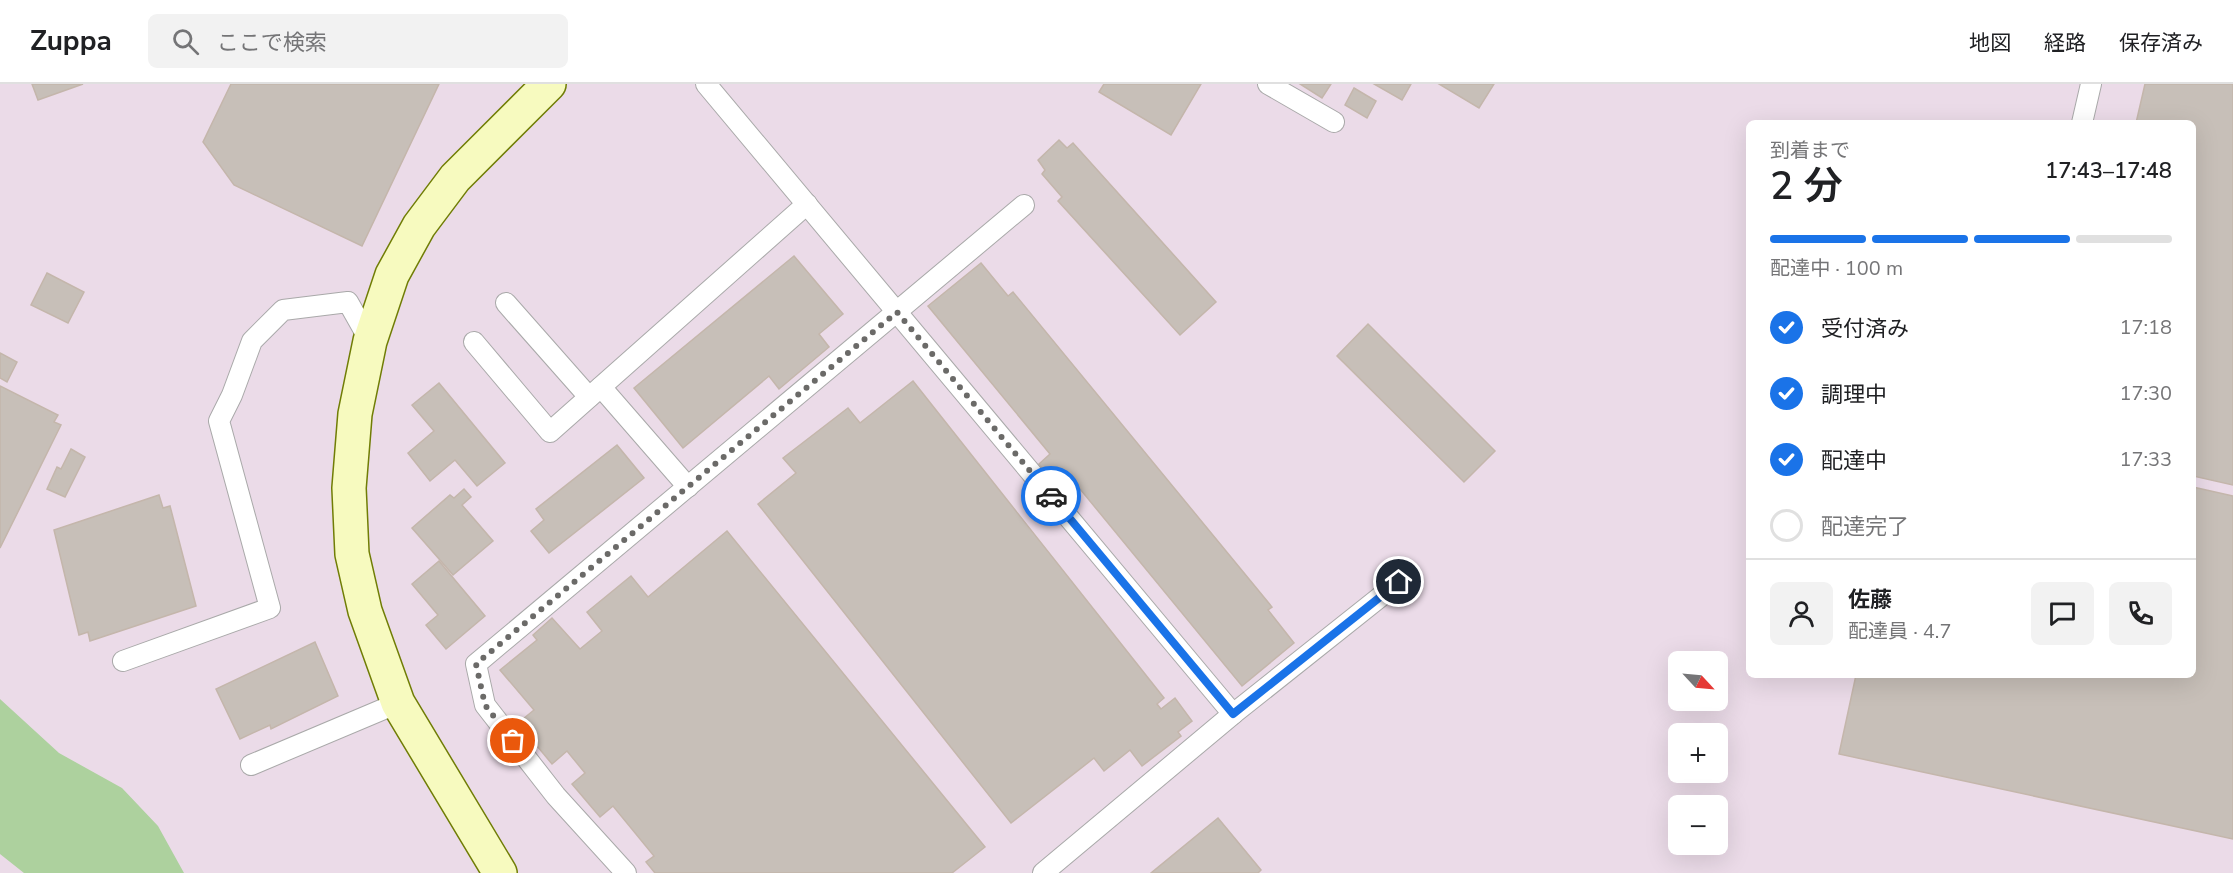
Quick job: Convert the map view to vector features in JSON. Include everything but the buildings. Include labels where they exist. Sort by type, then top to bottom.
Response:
[{"type":"street","points":[[500,873],[398,703],[365,611],[352,554],[350,488],[355,414],[370,341],[392,276],[419,226],[455,178],[549,84]]},
{"type":"lane","points":[[706,84],[1233,714]]},
{"type":"lane","points":[[1268,84],[1334,122]]},
{"type":"lane","points":[[2083,120],[2091,84]]},
{"type":"lane","points":[[474,342],[550,432],[807,204]]},
{"type":"lane","points":[[626,873],[556,796],[485,705],[476,664],[1024,205]]},
{"type":"lane","points":[[123,661],[270,608],[219,421],[252,341],[283,310],[348,302],[370,341]]},
{"type":"lane","points":[[506,303],[688,487]]},
{"type":"lane","points":[[1043,873],[1233,714],[1399,582]]},
{"type":"lane","points":[[251,765],[398,703]]},
{"type":"shaded area","points":[[0,84],[2233,84],[2233,873],[0,873]]},
{"type":"green space","points":[[0,699],[59,753],[122,788],[158,826],[184,873],[24,873],[0,854]]},
{"type":"way so far","points":[[513,741],[485,705],[476,664],[897,312],[1051,496]]},
{"type":"route","points":[[1051,496],[1233,714],[1399,582]]}]
